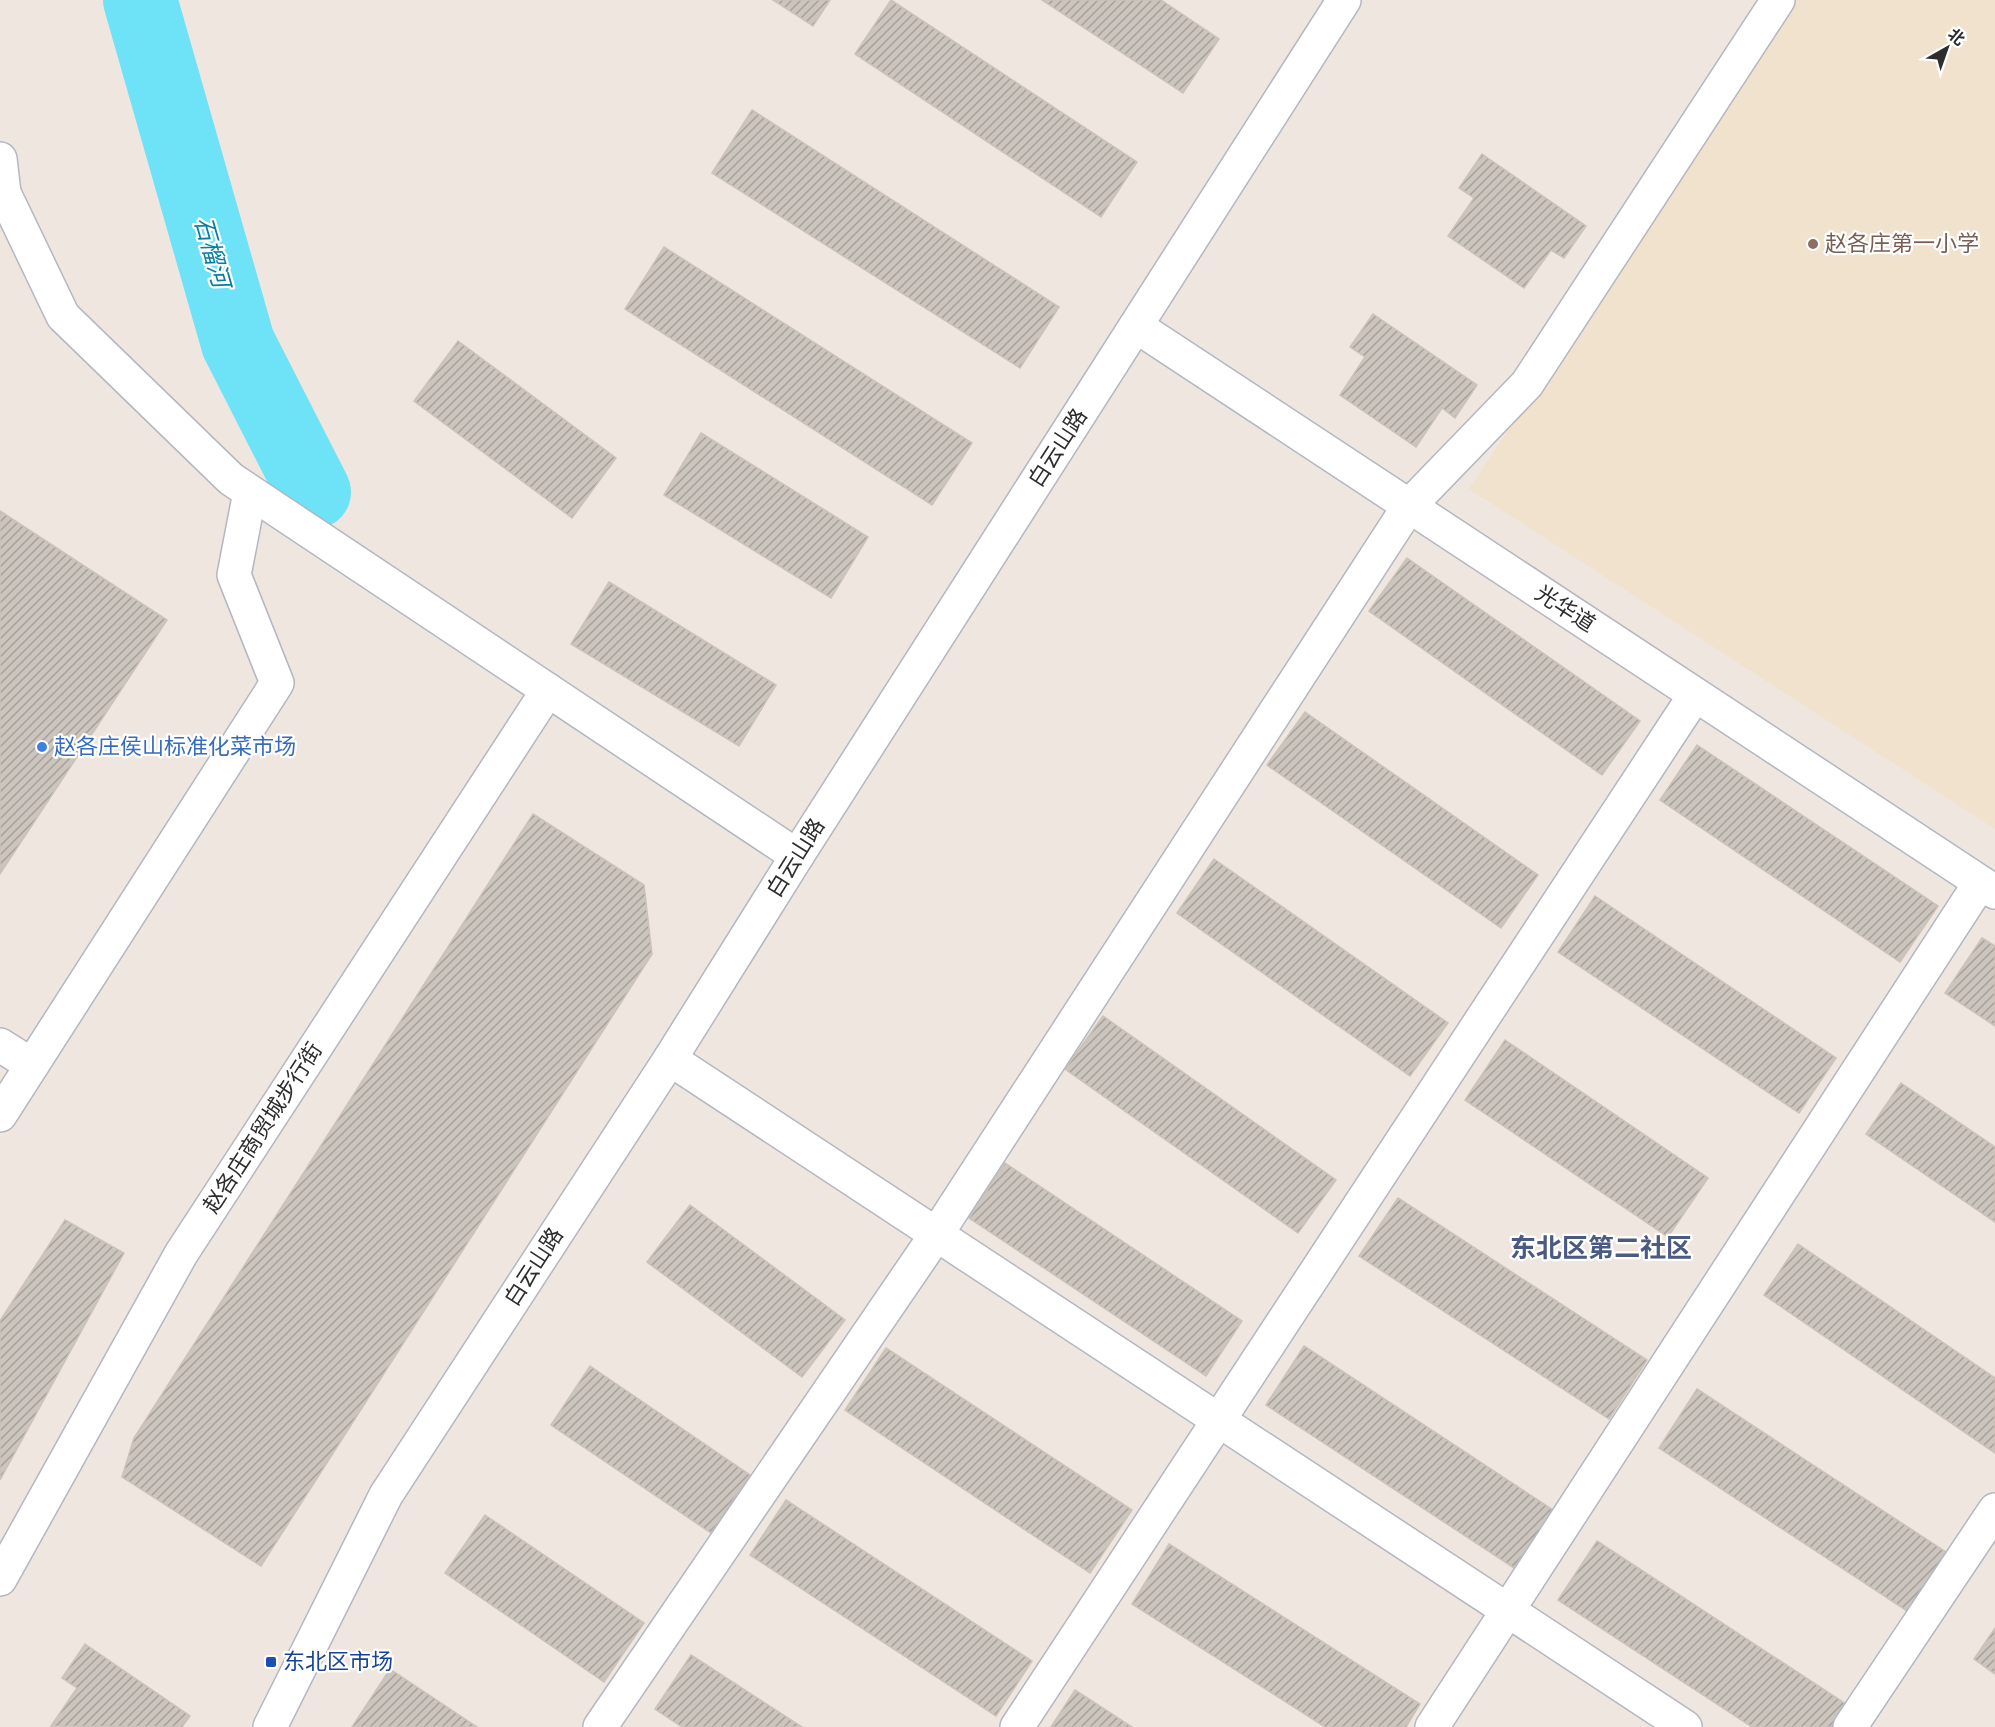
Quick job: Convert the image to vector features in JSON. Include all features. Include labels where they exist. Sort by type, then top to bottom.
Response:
[{"type":"street","name":"白云山路","points":[[278,1723],[386,1495],[670,1059],[797,856],[1344,0]]},
{"type":"street","points":[[600,1727],[936,1235],[1409,506],[1527,384],[1778,0]]},
{"type":"street","points":[[0,159],[4,193],[63,316],[231,479],[797,856]]},
{"type":"street","name":"光华道","points":[[1136,326],[1988,887]]},
{"type":"street","points":[[0,1114],[277,683],[234,575],[250,492]]},
{"type":"street","name":"赵各庄商贸城步行街","points":[[0,1579],[181,1254],[548,690]]},
{"type":"street","points":[[1017,1727],[1695,695]]},
{"type":"street","points":[[1432,1727],[1988,887]]},
{"type":"street","points":[[0,1045],[32,1065]]},
{"type":"street","points":[[670,1059],[1685,1727]]},
{"type":"street","points":[[1850,1727],[1995,1510]]},
{"type":"shaded area","name":"赵各庄第一小学","points":[[1793,0],[1995,0],[1995,829],[1469,489]]},
{"type":"building","points":[[773,0],[830,0],[813,26]]},
{"type":"building","points":[[891,0],[1137,162],[1101,217],[855,54]]},
{"type":"building","points":[[1042,0],[1161,0],[1219,39],[1183,93]]},
{"type":"building","points":[[752,110],[1059,307],[1020,368],[712,173]]},
{"type":"building","points":[[1482,154],[1586,226],[1564,258],[1551,250],[1524,288],[1448,236],[1474,198],[1459,188]]},
{"type":"building","points":[[664,247],[972,443],[932,505],[625,309]]},
{"type":"building","points":[[1373,314],[1477,385],[1455,418],[1442,408],[1416,447],[1340,395],[1365,357],[1350,347]]},
{"type":"building","points":[[458,341],[616,458],[572,518],[414,401]]},
{"type":"building","points":[[701,433],[868,537],[831,598],[664,495]]},
{"type":"building","name":"赵各庄侯山标准化菜市场","points":[[0,511],[167,620],[0,874]]},
{"type":"building","points":[[1407,558],[1640,721],[1602,775],[1369,611]]},
{"type":"building","points":[[609,582],[776,685],[739,746],[571,644]]},
{"type":"building","points":[[1305,712],[1538,875],[1501,928],[1267,765]]},
{"type":"building","points":[[1697,745],[1938,906],[1900,962],[1660,800]]},
{"type":"building","points":[[533,814],[644,885],[652,954],[261,1566],[122,1477],[134,1438]]},
{"type":"building","points":[[1214,859],[1448,1023],[1410,1076],[1177,913]]},
{"type":"building","points":[[1595,896],[1836,1058],[1799,1113],[1558,952]]},
{"type":"building","points":[[1982,938],[1995,946],[1995,1026],[1945,993]]},
{"type":"building","points":[[1103,1016],[1336,1180],[1298,1233],[1065,1069]]},
{"type":"building","points":[[1505,1040],[1708,1178],[1668,1237],[1465,1100]]},
{"type":"building","points":[[1901,1083],[1995,1147],[1995,1222],[1866,1134]]},
{"type":"building","points":[[1005,1163],[1242,1321],[1206,1376],[969,1218]]},
{"type":"building","points":[[1398,1198],[1647,1360],[1609,1419],[1359,1256]]},
{"type":"building","points":[[690,1205],[845,1320],[802,1377],[647,1262]]},
{"type":"building","points":[[65,1220],[124,1253],[0,1480],[0,1321]]},
{"type":"building","points":[[1798,1244],[1995,1378],[1995,1453],[1764,1295]]},
{"type":"building","points":[[1304,1346],[1553,1510],[1514,1568],[1266,1405]]},
{"type":"building","points":[[886,1348],[1132,1510],[1090,1573],[845,1410]]},
{"type":"building","points":[[590,1366],[750,1475],[711,1533],[551,1425]]},
{"type":"building","points":[[1697,1389],[1946,1552],[1907,1611],[1659,1448]]},
{"type":"building","points":[[786,1500],[1032,1661],[996,1716],[750,1555]]},
{"type":"building","points":[[485,1515],[644,1623],[604,1682],[445,1573]]},
{"type":"building","points":[[1597,1541],[1846,1704],[1831,1727],[1752,1727],[1558,1600]]},
{"type":"building","points":[[1169,1544],[1420,1704],[1406,1727],[1325,1727],[1132,1604]]},
{"type":"building","points":[[1995,1628],[1995,1674],[1974,1659]]},
{"type":"building","points":[[85,1644],[190,1716],[182,1727],[51,1726],[77,1688],[62,1678]]},
{"type":"building","points":[[691,1655],[802,1727],[682,1727],[655,1709]]},
{"type":"building","points":[[390,1669],[477,1727],[352,1727]]},
{"type":"building","points":[[1075,1690],[1132,1727],[1051,1727]]},
{"type":"waterway","name":"石榴河","points":[[140,0],[238,343],[314,492]]},
{"type":"place","name":"赵各庄第一小学","points":[[1813,244]]},
{"type":"place","name":"赵各庄侯山标准化菜市场","points":[[42,747]]},
{"type":"place","name":"东北区市场","points":[[271,1662]]},
{"type":"district","name":"东北区第二社区","points":[[1601,1248]]}]
